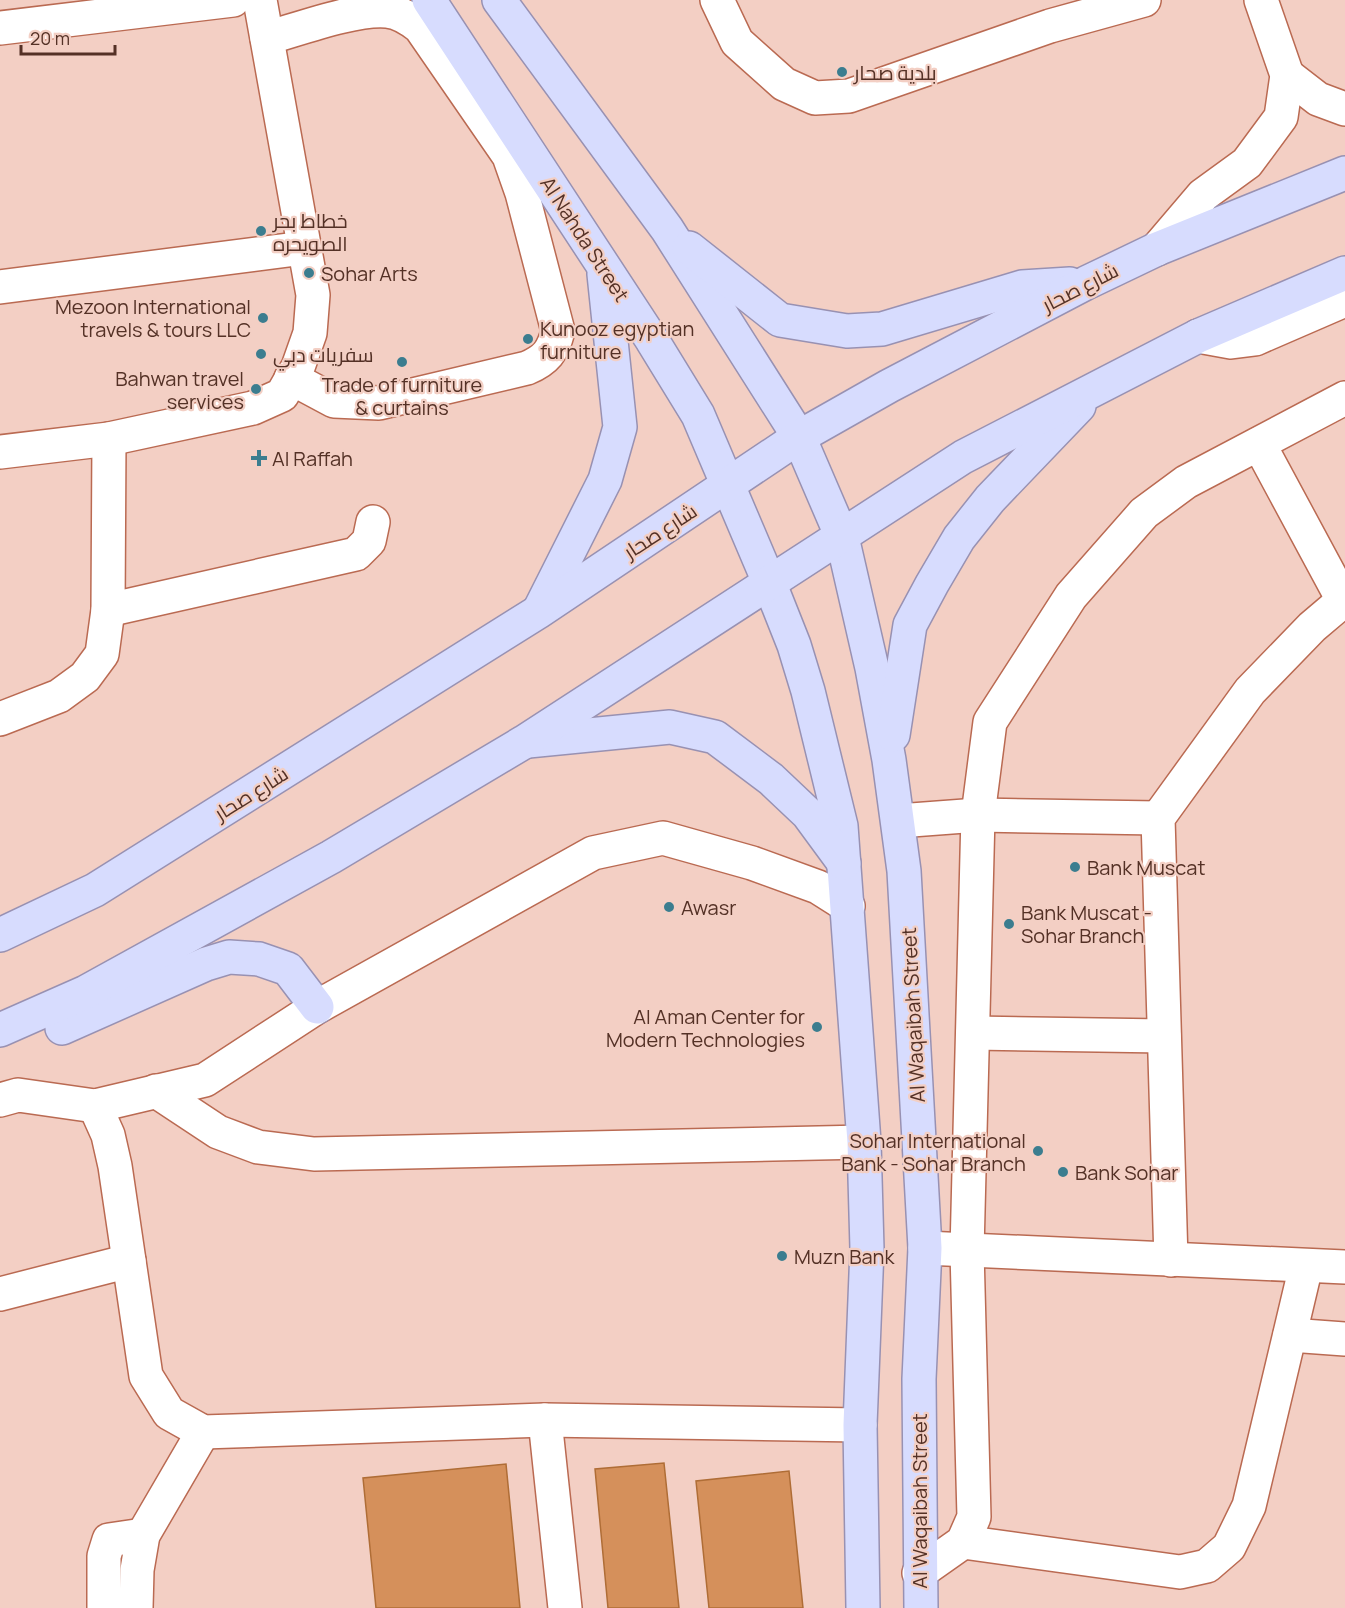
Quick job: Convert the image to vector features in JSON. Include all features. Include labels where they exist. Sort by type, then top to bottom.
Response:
[{"type":"main road","name":"Al Nahda Street","points":[[429,0],[603,269],[652,340],[698,415],[728,486]]},
{"type":"main road","points":[[499,0],[515,13],[667,230],[799,437]]},
{"type":"main road","name":"شارع صحار","points":[[0,935],[95,890],[538,612],[799,437],[909,375],[1086,282],[1157,249],[1345,173]]},
{"type":"main road","points":[[667,230],[780,320],[846,331],[882,329],[1022,288],[1086,282]]},
{"type":"main road","points":[[538,612],[605,480],[620,427],[603,269]]},
{"type":"main road","points":[[0,1030],[86,992],[166,950],[331,857],[524,742],[963,457],[1198,336],[1345,273]]},
{"type":"main road","points":[[889,760],[910,625],[932,584],[959,538],[990,499],[1097,388]]},
{"type":"main road","name":"Al Waqaibah Street","points":[[799,437],[842,537],[872,668],[889,760],[904,871],[925,1248],[919,1378],[921,1608]]},
{"type":"main road","points":[[728,486],[794,645],[808,690],[836,798],[844,863],[864,1142],[867,1249],[860,1425],[863,1608]]},
{"type":"main road","points":[[524,742],[670,727],[715,737],[771,779],[808,814],[844,863]]},
{"type":"main road","points":[[0,1046],[38,1038],[206,964],[229,957],[259,959],[288,969],[317,1007]]},
{"type":"street","points":[[0,28],[233,0]]},
{"type":"street","points":[[0,452],[109,439],[253,408],[282,395],[298,367],[310,333],[313,295],[260,0]]},
{"type":"street","points":[[717,0],[737,42],[784,84],[815,98],[849,96],[1046,13],[1144,0]]},
{"type":"street","points":[[1157,249],[1203,195],[1247,163],[1281,117],[1287,75],[1261,0]]},
{"type":"street","points":[[267,38],[359,13],[386,11],[406,16],[420,27],[509,156],[522,193],[558,331],[554,348],[543,361],[527,368],[379,403],[333,401],[291,378]]},
{"type":"street","points":[[1287,75],[1318,99],[1345,109]]},
{"type":"street","points":[[0,287],[304,248]]},
{"type":"street","points":[[1198,336],[1232,342],[1255,339],[1345,300]]},
{"type":"street","points":[[919,1573],[963,1542],[974,1517],[967,1251],[978,815],[990,722],[1071,596],[1144,513],[1186,482],[1345,398]]},
{"type":"street","points":[[0,719],[58,696],[85,677],[102,654],[108,610],[109,439]]},
{"type":"street","points":[[1171,1260],[1158,818],[1250,691],[1312,627],[1344,600],[1259,444]]},
{"type":"street","points":[[108,610],[356,554],[369,541],[373,522]]},
{"type":"street","points":[[898,821],[978,815],[1158,818]]},
{"type":"street","points":[[0,1100],[18,1095],[96,1106],[205,1080],[317,1007],[593,853],[663,838],[752,863],[818,887],[848,906]]},
{"type":"street","points":[[973,1033],[1164,1036]]},
{"type":"street","points":[[156,1091],[228,1136],[258,1147],[314,1154],[864,1142]]},
{"type":"street","points":[[96,1106],[108,1135],[115,1166],[146,1376],[168,1413],[203,1432],[544,1420],[860,1425]]},
{"type":"street","points":[[925,1248],[1345,1268]]},
{"type":"street","points":[[0,1294],[129,1261]]},
{"type":"street","points":[[963,1542],[1180,1572],[1207,1566],[1229,1547],[1249,1506],[1306,1266]]},
{"type":"street","points":[[1290,1335],[1345,1339]]},
{"type":"street","points":[[544,1420],[565,1608]]},
{"type":"street","points":[[136,1608],[137,1570],[143,1535],[203,1432]]},
{"type":"street","points":[[104,1608],[104,1556],[109,1540],[143,1535]]},
{"type":"building","points":[[664,1463],[679,1608],[608,1608],[595,1469]]},
{"type":"building","points":[[506,1464],[520,1608],[376,1608],[363,1478]]},
{"type":"building","points":[[789,1471],[803,1608],[709,1608],[696,1481]]},
{"type":"place","name":"بلدية صحار","points":[[842,72]]},
{"type":"place","name":"خطاط بحر الصويحره","points":[[261,231]]},
{"type":"place","name":"Sohar Arts","points":[[309,273]]},
{"type":"place","name":"Mezoon International travels & tours LLC","points":[[263,318]]},
{"type":"place","name":"Kunooz egyptian furniture","points":[[528,339]]},
{"type":"place","name":"سفريات دبي","points":[[261,354]]},
{"type":"place","name":"Trade of furniture & curtains","points":[[402,362]]},
{"type":"place","name":"Bahwan travel services","points":[[256,389]]},
{"type":"place","name":"Al Raffah","points":[[259,458]]},
{"type":"place","name":"Bank Muscat","points":[[1075,867]]},
{"type":"place","name":"Awasr","points":[[669,907]]},
{"type":"place","name":"Bank Muscat - Sohar Branch","points":[[1009,924]]},
{"type":"place","name":"Al Aman Center for Modern Technologies","points":[[817,1027]]},
{"type":"place","name":"Sohar International Bank - Sohar Branch","points":[[1038,1151]]},
{"type":"place","name":"Bank Sohar","points":[[1063,1172]]},
{"type":"place","name":"Muzn Bank","points":[[782,1256]]}]
